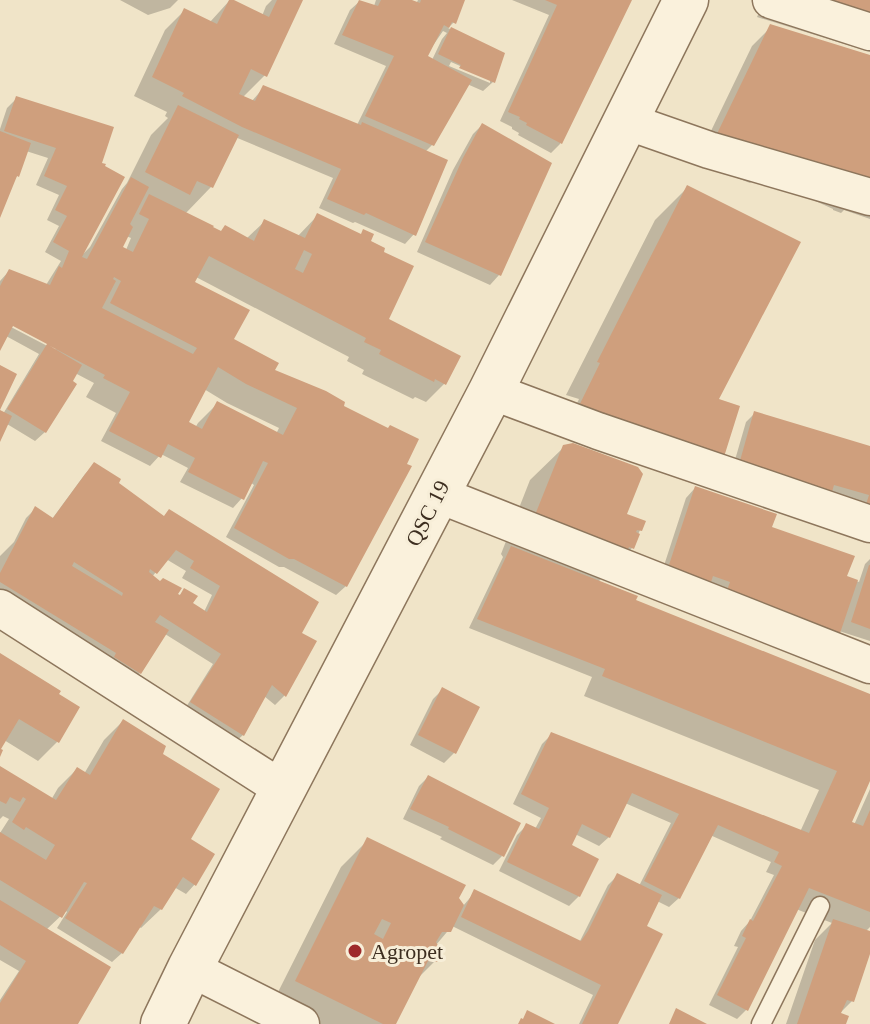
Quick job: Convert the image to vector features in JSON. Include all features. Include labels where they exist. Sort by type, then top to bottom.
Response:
[{"type":"street","name":"QSC 19","points":[[163,1024],[491,391],[686,0]]},
{"type":"street","points":[[771,0],[870,32]]},
{"type":"street","points":[[626,121],[709,150],[870,197]]},
{"type":"street","points":[[491,391],[870,524]]},
{"type":"street","points":[[437,494],[870,665]]},
{"type":"street","points":[[0,608],[284,790]]},
{"type":"street","points":[[190,968],[301,1024]]},
{"type":"lane","points":[[761,1024],[820,906]]},
{"type":"building","points":[[229,0],[269,17],[277,0],[303,0],[267,77],[251,69],[239,94],[255,101],[263,85],[361,125],[362,122],[448,160],[416,236],[327,199],[341,169],[242,127],[152,77],[184,8],[217,24]]},
{"type":"building","points":[[359,0],[378,6],[381,0],[420,3],[421,0],[465,0],[456,24],[452,22],[449,28],[444,25],[428,56],[472,80],[434,146],[365,116],[394,56],[342,35]]},
{"type":"building","points":[[545,0],[632,0],[562,144],[508,112],[557,5]]},
{"type":"building","points":[[782,0],[870,0],[870,28]]},
{"type":"building","points":[[770,24],[870,55],[870,194],[713,142]]},
{"type":"building","points":[[451,27],[505,53],[495,83],[459,68],[461,65],[438,54]]},
{"type":"building","points":[[16,96],[114,127],[102,163],[125,177],[82,257],[87,259],[131,177],[149,187],[130,224],[133,227],[123,247],[133,252],[149,219],[139,214],[149,194],[221,231],[225,225],[254,241],[264,219],[305,238],[317,213],[361,234],[363,229],[374,234],[371,241],[385,248],[384,252],[414,266],[389,319],[461,356],[446,385],[379,354],[381,350],[364,342],[366,338],[209,256],[195,282],[250,310],[234,339],[279,363],[275,370],[326,391],[345,402],[344,406],[388,428],[390,425],[419,439],[407,464],[412,466],[347,587],[234,528],[268,463],[263,461],[244,500],[188,472],[195,458],[168,444],[161,458],[109,431],[130,392],[50,346],[82,365],[73,381],[77,384],[46,433],[7,409],[47,344],[13,326],[0,351],[0,286],[9,269],[50,285],[69,251],[53,242],[67,216],[55,210],[67,186],[44,176],[56,148],[4,131]],"holes":[[[304,250],[312,254],[303,273],[295,269]],[[113,279],[121,281],[110,303],[197,348],[193,354],[102,308],[116,281]],[[218,367],[297,408],[283,435],[217,401],[202,429],[189,422]]]},
{"type":"building","points":[[178,105],[239,135],[213,188],[197,181],[190,195],[145,172]]},
{"type":"building","points":[[482,123],[552,163],[501,276],[425,242]]},
{"type":"building","points":[[0,131],[31,143],[0,218]]},
{"type":"building","points":[[687,185],[801,242],[719,399],[740,406],[723,460],[572,420],[600,363],[597,362]]},
{"type":"building","points":[[0,365],[17,374],[0,410]]},
{"type":"building","points":[[0,410],[12,416],[0,442]]},
{"type":"building","points":[[754,411],[870,446],[870,520],[862,517],[869,495],[834,485],[828,505],[736,475]]},
{"type":"building","points":[[573,443],[638,467],[643,474],[627,514],[646,521],[642,531],[636,532],[640,534],[634,549],[629,547],[626,554],[533,520],[563,445]]},
{"type":"building","points":[[94,462],[121,479],[119,483],[164,516],[169,509],[319,602],[302,633],[317,641],[286,697],[272,685],[244,736],[190,702],[221,654],[160,615],[155,622],[169,630],[141,674],[114,657],[116,653],[0,582],[0,573],[35,506],[53,518]],"holes":[[[176,550],[194,561],[190,568],[220,586],[207,612],[193,603],[198,596],[184,588],[180,595],[182,588],[163,578],[160,581],[149,572],[150,569],[157,574]],[[74,562],[123,593],[122,596],[72,566]]]},
{"type":"building","points":[[695,486],[777,514],[772,527],[855,556],[847,576],[858,580],[836,645],[726,593],[730,582],[713,576],[707,594],[665,577]]},
{"type":"building","points":[[511,546],[870,694],[870,781],[852,822],[863,826],[870,810],[870,912],[809,888],[748,1011],[717,995],[746,938],[742,936],[750,919],[753,921],[782,866],[774,862],[779,852],[718,825],[680,899],[644,881],[679,814],[632,793],[610,838],[582,824],[572,845],[599,859],[580,897],[507,862],[526,823],[539,829],[549,808],[521,794],[551,732],[809,833],[837,771],[602,676],[605,669],[477,619]]},
{"type":"building","points":[[870,565],[870,629],[851,622]]},
{"type":"building","points":[[0,653],[61,691],[59,694],[80,707],[59,743],[19,719],[1,749],[0,757]]},
{"type":"building","points":[[442,687],[480,707],[456,754],[418,735]]},
{"type":"building","points":[[123,719],[166,746],[163,754],[220,789],[191,839],[215,854],[196,886],[183,877],[162,910],[154,906],[123,954],[65,918],[87,883],[84,882],[62,918],[0,880],[0,832],[46,860],[55,845],[12,822],[26,799],[23,797],[20,802],[10,797],[6,804],[0,801],[0,766],[56,800],[77,767],[90,775]]},
{"type":"building","points":[[428,775],[521,823],[504,857],[410,809]]},
{"type":"building","points":[[367,837],[466,885],[459,898],[464,905],[451,932],[442,932],[436,942],[441,951],[437,962],[428,961],[396,1024],[383,1024],[295,981]],"holes":[[[382,919],[391,923],[383,939],[374,934]]]},
{"type":"building","points":[[617,873],[662,895],[647,926],[663,934],[618,1024],[582,1024],[601,985],[461,917],[474,889],[581,941]]},
{"type":"building","points":[[0,900],[111,967],[78,1024],[0,1024],[0,1003],[26,961],[0,945]]},
{"type":"building","points":[[833,919],[870,931],[870,954],[854,1002],[847,1000],[841,1013],[849,1016],[846,1024],[797,1024]]},
{"type":"building","points":[[676,1008],[707,1024],[669,1024]]},
{"type":"building","points":[[527,1010],[555,1024],[518,1024]]},
{"type":"place","name":"Agropet","points":[[355,951]]}]
